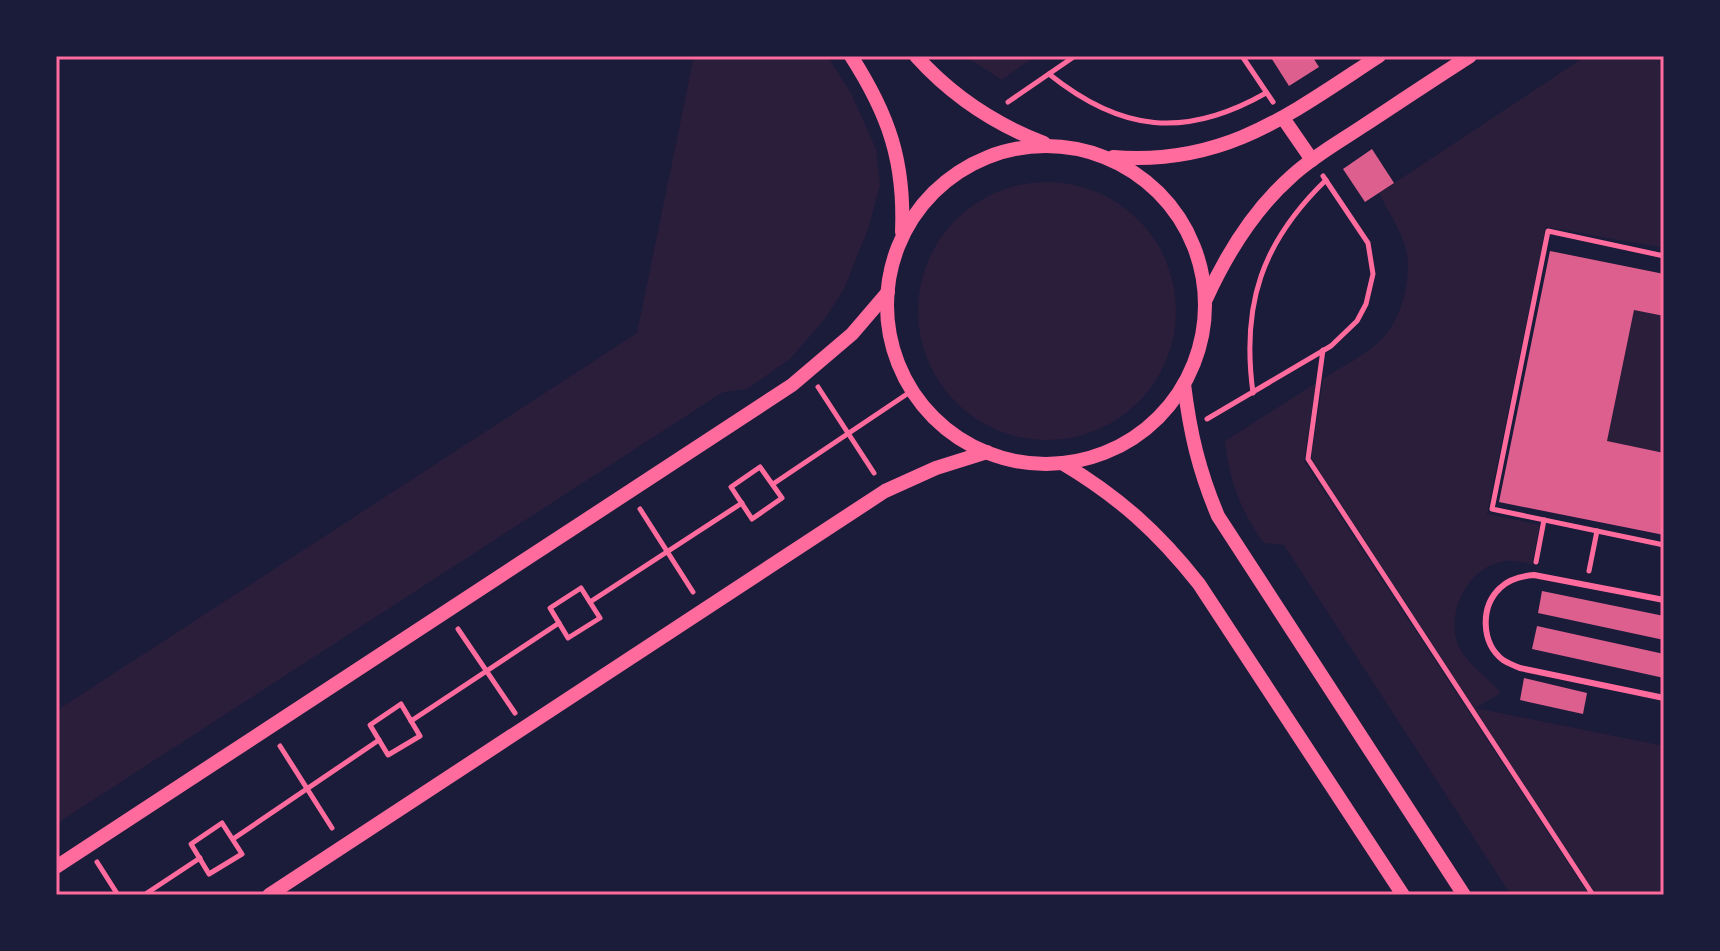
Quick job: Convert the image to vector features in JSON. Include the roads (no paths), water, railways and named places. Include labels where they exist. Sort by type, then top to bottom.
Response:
[{"type":"street","points":[[851,56],[879,103],[892,134],[901,179],[902,238]]},
{"type":"street","points":[[916,56],[958,96],[987,117],[1018,134],[1052,147]]},
{"type":"street","points":[[1102,157],[1165,158],[1227,145],[1283,118],[1379,56]]},
{"type":"street","points":[[1206,300],[1229,254],[1257,212],[1292,176],[1470,56]]},
{"type":"street","points":[[1283,118],[1312,160]]},
{"type":"street","points":[[1052,147],[1102,157],[1119,164],[1150,185],[1186,228],[1200,263],[1206,300],[1201,343],[1184,384],[1162,415],[1133,439],[1099,455],[1062,463],[1016,461],[987,452],[953,433],[924,406],[904,375],[892,343],[888,292],[902,238],[928,199],[963,170],[996,154],[1015,149],[1052,147]]},
{"type":"street","points":[[56,867],[808,372],[852,334],[888,292]]},
{"type":"street","points":[[1184,384],[1189,429],[1201,474],[1226,529],[1464,895]]},
{"type":"street","points":[[269,895],[885,491],[936,468],[987,452]]},
{"type":"street","points":[[1062,463],[1102,487],[1138,516],[1171,548],[1190,572],[1403,895]]},
{"type":"lane","points":[[1664,600],[1534,575],[1518,577],[1500,587],[1488,603],[1485,623],[1489,643],[1502,659],[1520,668],[1664,698]]}]
